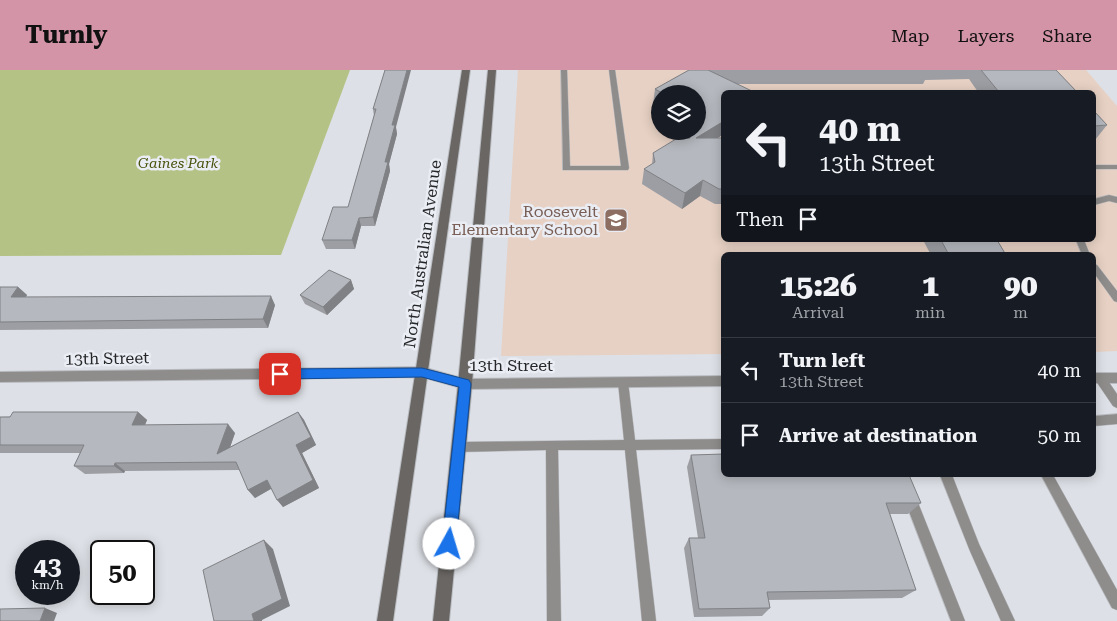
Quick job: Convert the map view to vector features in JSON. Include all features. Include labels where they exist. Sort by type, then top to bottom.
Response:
[{"type":"main road","name":"North Australian Avenue","points":[[385,621],[466,70]]},
{"type":"main road","points":[[441,621],[465,384],[492,70]]},
{"type":"street","name":"13th Street","points":[[0,377],[422,372],[465,384],[721,381]]},
{"type":"street","points":[[1097,378],[1117,378]]},
{"type":"lane","points":[[564,70],[566,168],[625,168],[612,70]]},
{"type":"lane","points":[[1096,167],[1117,166]]},
{"type":"lane","points":[[1096,201],[1109,198],[1117,200]]},
{"type":"lane","points":[[1096,270],[1117,298]]},
{"type":"lane","points":[[1097,378],[1117,403]]},
{"type":"lane","points":[[623,382],[649,621]]},
{"type":"lane","points":[[1096,420],[1117,419]]},
{"type":"lane","points":[[459,447],[721,444]]},
{"type":"lane","points":[[552,446],[554,621]]},
{"type":"lane","points":[[901,477],[958,621]]},
{"type":"lane","points":[[947,477],[974,547],[1008,621]]},
{"type":"lane","points":[[1048,477],[1117,603]]},
{"type":"shaded area","name":"Roosevelt Elementary School","points":[[518,70],[1086,70],[1117,106],[1117,351],[1096,352],[1096,252],[721,252],[721,354],[501,356]]},
{"type":"green space","name":"Gaines Park","points":[[0,70],[350,70],[281,255],[0,256]]},
{"type":"building","points":[[385,70],[407,70],[392,125],[395,125],[385,162],[388,162],[373,217],[359,218],[352,240],[322,240],[333,207],[348,207]]},
{"type":"building","points":[[689,70],[708,70],[750,90],[721,90],[721,123],[706,132],[706,85],[662,85]]},
{"type":"building","points":[[981,70],[1056,70],[1075,90],[997,90]]},
{"type":"building","points":[[1096,113],[1107,125],[1096,126]]},
{"type":"building","points":[[721,138],[721,189],[703,180],[685,193],[644,169],[655,162],[653,153],[674,140]]},
{"type":"building","points":[[942,242],[998,242],[1004,252],[947,252]]},
{"type":"building","points":[[329,270],[351,280],[323,307],[300,295]]},
{"type":"building","points":[[0,287],[18,287],[11,297],[271,296],[263,319],[0,322]]},
{"type":"building","points":[[13,412],[138,412],[132,425],[228,424],[217,454],[298,412],[311,437],[296,445],[313,480],[277,500],[267,480],[248,490],[236,462],[115,463],[114,466],[74,466],[84,445],[0,445],[0,417],[10,417]]},
{"type":"building","points":[[721,454],[721,477],[910,477],[921,503],[886,503],[916,590],[767,592],[770,608],[699,609],[689,538],[705,538],[691,455]]},
{"type":"building","points":[[264,540],[282,599],[252,614],[254,621],[214,621],[203,570]]},
{"type":"building","points":[[45,608],[40,621],[0,621],[0,609]]},
{"type":"place","name":"Roosevelt Elementary School","points":[[616,220]]},
{"type":"route","points":[[280,374],[422,372],[465,384],[449,544]]}]
